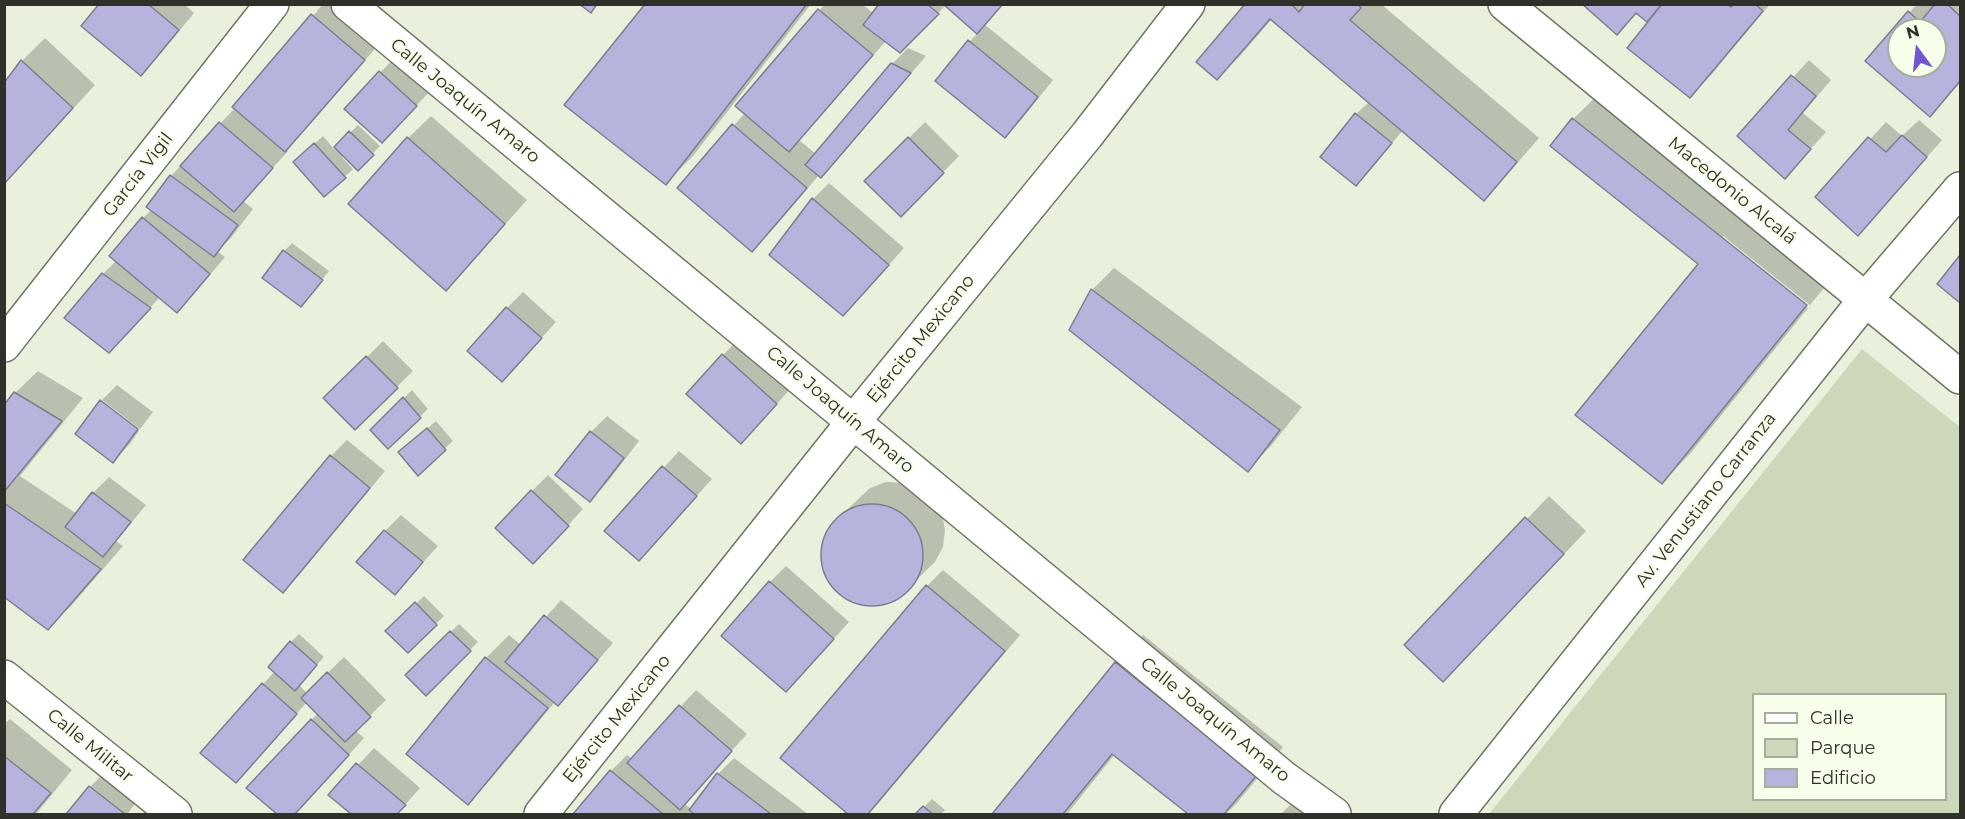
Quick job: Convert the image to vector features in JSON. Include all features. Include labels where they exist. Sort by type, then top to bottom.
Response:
[{"type":"street","name":"García Vigil","points":[[4,345],[272,4]]},
{"type":"street","name":"Calle Joaquín Amaro","points":[[348,4],[1284,778],[1334,814]]},
{"type":"street","name":"Ejército Mexicano","points":[[540,814],[854,421],[1087,135],[1188,4]]},
{"type":"street","name":"Macedonio Alcalá","points":[[1505,4],[1960,377]]},
{"type":"street","name":"Av. Venustiano Carranza","points":[[1456,814],[1865,300],[1960,189]]},
{"type":"street","name":"Calle Militar","points":[[4,677],[175,814]]},
{"type":"green space","points":[[1862,349],[1960,427],[1960,814],[1489,814]]},
{"type":"building","points":[[99,4],[148,4],[179,30],[141,76],[81,26]]},
{"type":"building","points":[[579,4],[597,4],[591,13]]},
{"type":"building","points":[[645,4],[807,4],[666,185],[564,105]]},
{"type":"building","points":[[879,4],[927,4],[939,14],[900,53],[863,25]]},
{"type":"building","points":[[943,4],[1003,4],[977,34]]},
{"type":"building","points":[[1245,4],[1291,4],[1299,12],[1305,4],[1358,4],[1361,8],[1350,20],[1517,162],[1484,201],[1270,19],[1217,80],[1196,62]]},
{"type":"building","points":[[1582,4],[1662,4],[1647,22],[1636,13],[1617,35]]},
{"type":"building","points":[[1662,4],[1728,4],[1731,7],[1733,4],[1755,4],[1763,11],[1690,98],[1627,48]]},
{"type":"building","points":[[1935,4],[1947,4],[1960,16],[1960,81],[1930,117],[1865,61],[1887,35],[1887,78],[1947,78],[1947,18],[1923,18]]},
{"type":"building","points":[[818,9],[873,55],[789,152],[735,106]]},
{"type":"building","points":[[1908,11],[1916,18],[1902,18]]},
{"type":"building","points":[[311,14],[365,60],[285,152],[232,107]]},
{"type":"building","points":[[968,40],[1038,97],[1005,138],[935,81]]},
{"type":"building","points":[[21,60],[73,108],[4,184],[4,83]]},
{"type":"building","points":[[891,63],[911,73],[821,178],[805,165]]},
{"type":"building","points":[[379,71],[417,106],[382,143],[344,109]]},
{"type":"building","points":[[1791,75],[1816,96],[1788,130],[1811,149],[1785,179],[1737,136]]},
{"type":"building","points":[[1355,113],[1392,143],[1356,186],[1320,157]]},
{"type":"building","points":[[1572,118],[1807,305],[1662,484],[1575,415],[1698,264],[1550,146]]},
{"type":"building","points":[[219,122],[273,168],[234,212],[180,166]]},
{"type":"building","points":[[732,124],[807,188],[752,252],[677,188]]},
{"type":"building","points":[[349,131],[374,155],[358,171],[334,147]]},
{"type":"building","points":[[1902,135],[1927,157],[1858,236],[1815,197],[1868,137],[1886,152]]},
{"type":"building","points":[[407,137],[505,224],[446,291],[348,204]]},
{"type":"building","points":[[908,137],[944,173],[901,217],[864,181]]},
{"type":"building","points":[[314,143],[346,178],[324,197],[293,162]]},
{"type":"building","points":[[170,175],[238,225],[214,257],[146,207]]},
{"type":"building","points":[[812,198],[889,265],[843,316],[769,255]]},
{"type":"building","points":[[142,217],[210,274],[177,313],[109,256]]},
{"type":"building","points":[[283,250],[323,280],[301,307],[262,278]]},
{"type":"building","points":[[1960,255],[1960,303],[1937,284]]},
{"type":"building","points":[[102,273],[151,308],[109,353],[64,318]]},
{"type":"building","points":[[1091,289],[1280,430],[1248,472],[1069,330]]},
{"type":"building","points":[[506,307],[542,338],[502,382],[467,351]]},
{"type":"building","points":[[722,354],[777,404],[741,444],[686,394]]},
{"type":"building","points":[[366,356],[398,388],[355,430],[323,398]]},
{"type":"building","points":[[14,392],[62,421],[4,492],[4,405]]},
{"type":"building","points":[[403,397],[421,418],[388,449],[370,430]]},
{"type":"building","points":[[100,400],[138,429],[113,463],[75,434]]},
{"type":"building","points":[[427,428],[446,450],[418,476],[398,452]]},
{"type":"building","points":[[590,431],[624,458],[590,502],[555,475]]},
{"type":"building","points":[[330,455],[370,488],[283,593],[243,560]]},
{"type":"building","points":[[662,466],[697,496],[639,561],[604,531]]},
{"type":"building","points":[[531,490],[569,526],[533,564],[495,528]]},
{"type":"building","points":[[92,492],[131,522],[103,557],[65,527]]},
{"type":"building","points":[[4,503],[101,569],[48,630],[4,597]]},
{"type":"building","points":[[872,504],[892,508],[908,519],[919,535],[923,555],[919,575],[908,591],[892,602],[872,606],[852,602],[836,591],[825,575],[821,555],[825,535],[836,519],[852,508]]},
{"type":"building","points":[[1525,517],[1564,554],[1443,682],[1404,645]]},
{"type":"building","points":[[384,530],[423,562],[395,595],[356,562]]},
{"type":"building","points":[[769,581],[834,639],[786,692],[721,636]]},
{"type":"building","points":[[926,585],[1005,651],[868,814],[848,814],[780,758]]},
{"type":"building","points":[[415,602],[437,625],[408,653],[385,631]]},
{"type":"building","points":[[544,615],[598,660],[558,706],[505,662]]},
{"type":"building","points":[[450,631],[471,651],[426,696],[405,675]]},
{"type":"building","points":[[290,641],[317,665],[295,691],[268,667]]},
{"type":"building","points":[[485,657],[548,708],[468,805],[406,754]]},
{"type":"building","points":[[1115,662],[1257,775],[1224,814],[1188,814],[1112,754],[1063,814],[992,814]]},
{"type":"building","points":[[327,672],[371,717],[345,742],[301,698]]},
{"type":"building","points":[[262,683],[297,714],[236,783],[200,753]]},
{"type":"building","points":[[679,705],[732,751],[680,810],[627,763]]},
{"type":"building","points":[[311,719],[349,755],[295,814],[277,814],[246,788]]},
{"type":"building","points":[[4,756],[51,793],[33,814],[4,814]]},
{"type":"building","points":[[356,763],[406,805],[397,814],[351,814],[328,795]]},
{"type":"building","points":[[610,770],[663,814],[573,814]]},
{"type":"building","points":[[717,773],[771,814],[694,814],[689,810]]},
{"type":"building","points":[[89,786],[125,814],[66,814]]},
{"type":"building","points":[[923,806],[933,814],[915,814]]}]
